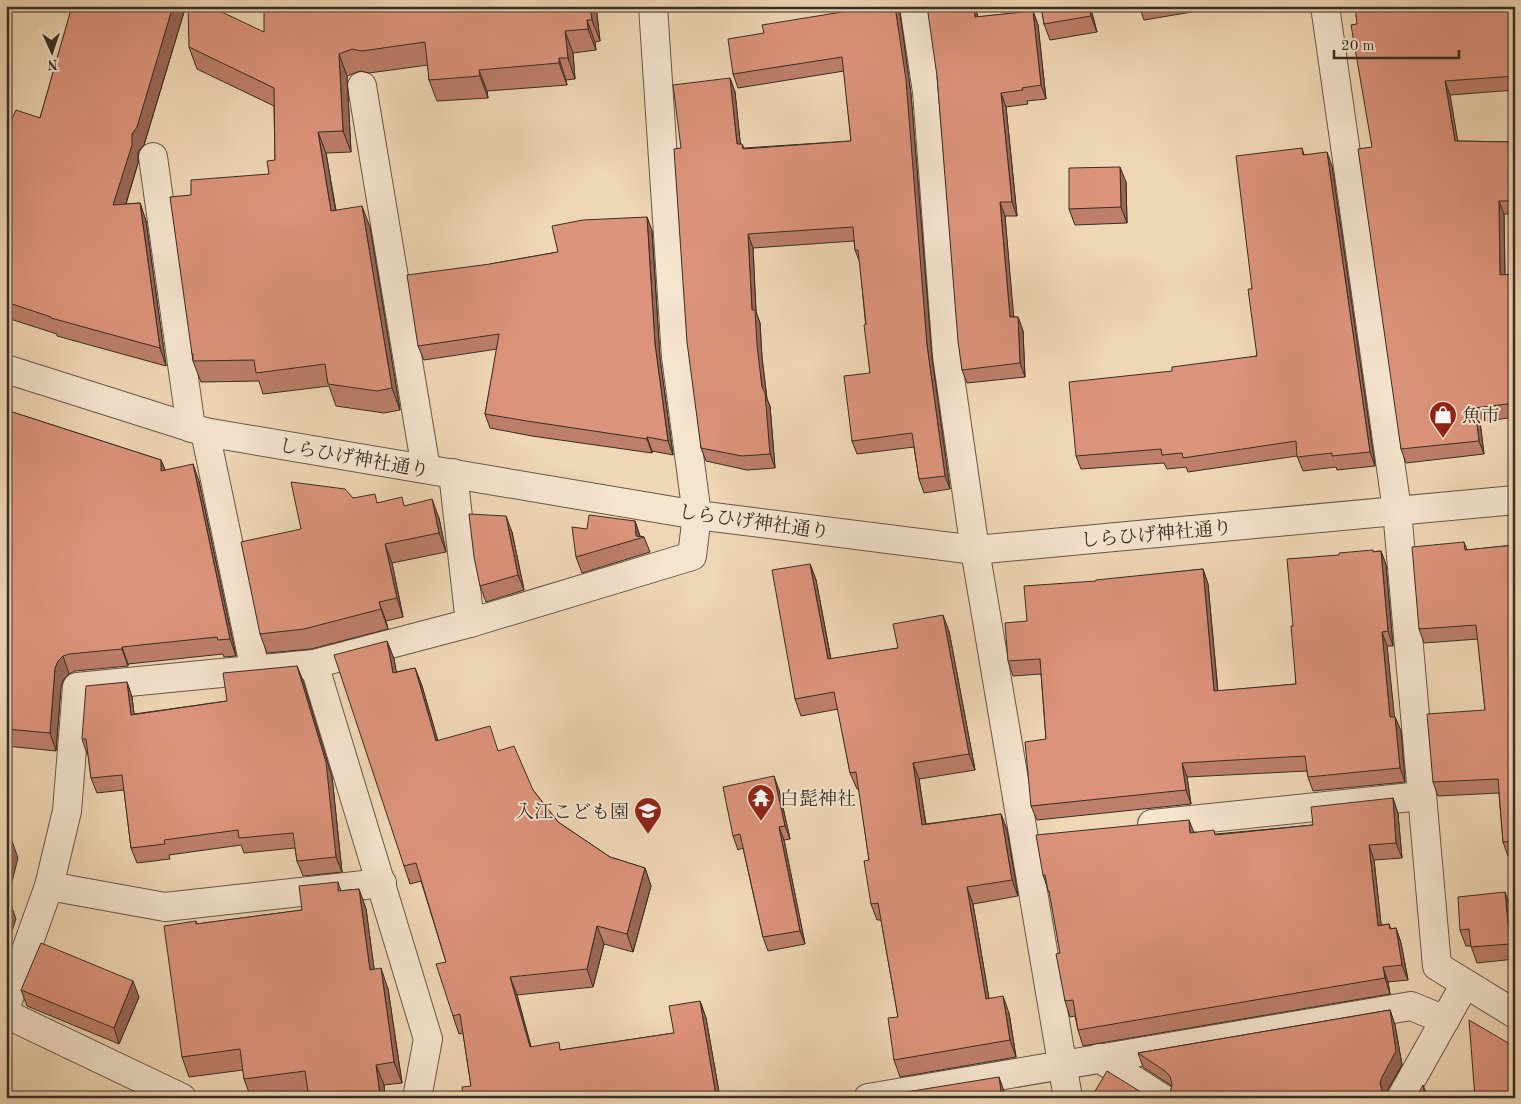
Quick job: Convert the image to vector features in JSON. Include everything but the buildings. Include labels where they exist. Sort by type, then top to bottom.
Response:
[{"type":"street","points":[[6,1006],[49,886],[67,811],[78,687],[314,664],[470,623],[692,556],[697,514],[676,357],[653,6]]},
{"type":"street","points":[[914,6],[927,92],[948,356],[975,550],[1034,836],[1062,1064],[1068,1098]]},
{"type":"street","points":[[1325,6],[1397,510],[1436,966],[1515,1014]]},
{"type":"street","points":[[362,86],[426,469]]},
{"type":"street","points":[[153,158],[198,430],[254,670]]},
{"type":"street","name":"しらひげ神社通り","points":[[6,369],[198,430],[697,514],[975,550],[1515,500]]},
{"type":"street","points":[[453,473],[470,623]]},
{"type":"street","points":[[314,664],[428,1039],[418,1098]]},
{"type":"street","points":[[1123,826],[1421,796]]},
{"type":"street","points":[[49,886],[165,907],[382,884]]},
{"type":"street","points":[[1401,1098],[1465,984]]},
{"type":"street","points":[[868,1098],[1411,1006],[1445,1020]]},
{"type":"street","points":[[6,1014],[182,1098]]},
{"type":"street","points":[[1098,1058],[1162,1098]]},
{"type":"place","name":"魚市","points":[[1443,439]]},
{"type":"place","name":"白髭神社","points":[[761,822]]},
{"type":"place","name":"入江こども園","points":[[648,835]]}]
